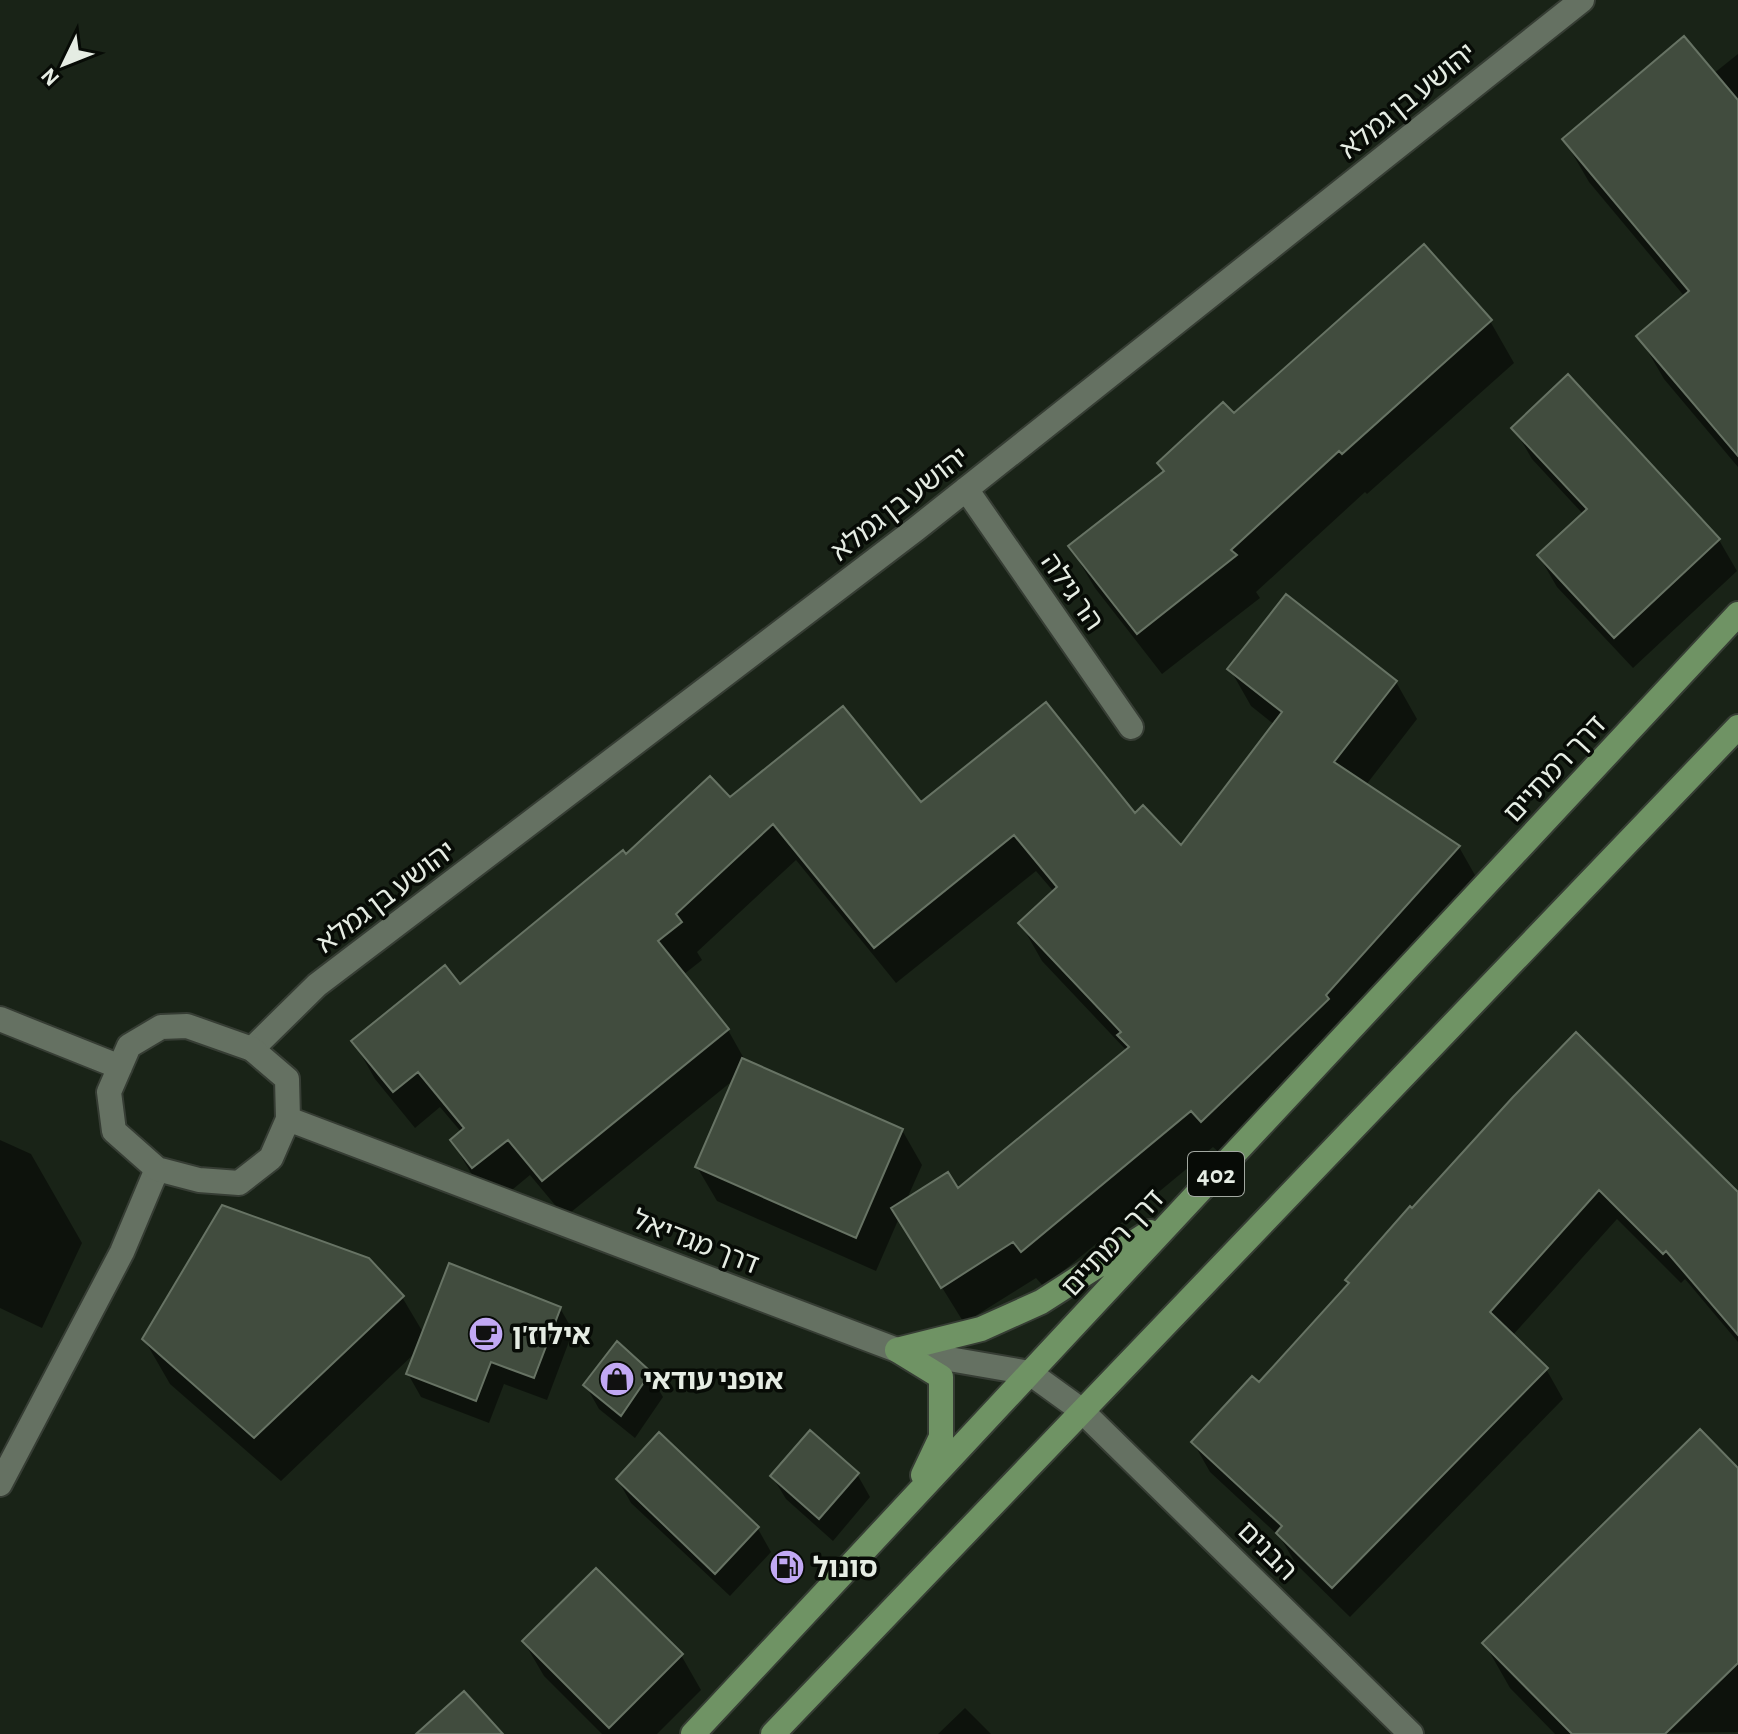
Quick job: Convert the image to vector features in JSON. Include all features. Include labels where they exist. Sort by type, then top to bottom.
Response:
[{"type":"main road","name":"דרך רמתיים","points":[[693,1734],[1738,614]]},
{"type":"main road","name":"402","points":[[773,1734],[1738,727]]},
{"type":"main road","points":[[897,1350],[981,1329],[1041,1302],[1179,1214]]},
{"type":"main road","points":[[897,1350],[941,1377],[941,1437],[912,1498]]},
{"type":"street","name":"יהושע בן גמלא","points":[[252,1049],[317,985],[966,489],[1582,0]]},
{"type":"street","name":"הר גילה","points":[[966,489],[1131,727]]},
{"type":"street","points":[[0,1019],[120,1067]]},
{"type":"street","points":[[187,1026],[252,1049],[287,1079],[288,1119],[271,1158],[239,1183],[199,1180],[157,1169],[114,1131],[109,1092],[129,1046],[161,1027],[187,1026]]},
{"type":"street","name":"דרך מגדיאל","points":[[288,1119],[897,1350],[1030,1373],[1081,1410]]},
{"type":"street","points":[[0,1484],[122,1252],[157,1169]]},
{"type":"street","name":"הבנים","points":[[1081,1410],[1411,1734]]},
{"type":"building","points":[[1684,36],[1738,100],[1738,456],[1636,336],[1689,291],[1562,139]]},
{"type":"building","points":[[1424,244],[1492,320],[1342,454],[1339,451],[1231,550],[1237,555],[1137,634],[1068,546],[1164,471],[1157,463],[1223,402],[1234,413]]},
{"type":"building","points":[[1568,374],[1720,539],[1614,638],[1537,555],[1587,509],[1511,428]]},
{"type":"building","points":[[1286,594],[1397,681],[1334,762],[1460,846],[1326,995],[1329,999],[1201,1122],[1191,1111],[1021,1252],[1013,1242],[941,1288],[891,1208],[948,1172],[958,1188],[1129,1047],[1117,1035],[1121,1032],[1018,923],[1057,887],[1014,835],[874,948],[773,824],[676,914],[682,922],[658,941],[729,1029],[542,1181],[508,1140],[472,1168],[450,1140],[464,1128],[418,1072],[393,1092],[351,1041],[445,965],[460,984],[623,850],[626,854],[710,776],[730,797],[843,706],[921,802],[1046,702],[1135,813],[1143,805],[1181,845],[1282,712],[1227,669]]},
{"type":"building","points":[[1576,1032],[1738,1192],[1738,1335],[1666,1251],[1663,1254],[1599,1190],[1490,1312],[1548,1368],[1332,1588],[1276,1533],[1282,1526],[1191,1442],[1252,1376],[1259,1382],[1349,1283],[1345,1280],[1410,1206],[1412,1208]]},
{"type":"building","points":[[742,1058],[903,1129],[856,1238],[695,1167]]},
{"type":"building","points":[[222,1205],[369,1258],[404,1296],[254,1438],[142,1339]]},
{"type":"building","name":"אילוז'ן","points":[[449,1263],[561,1307],[534,1378],[491,1362],[476,1401],[406,1374]]},
{"type":"building","name":"אופני עודאי","points":[[617,1341],[651,1372],[621,1416],[583,1385]]},
{"type":"building","points":[[1700,1429],[1738,1468],[1738,1663],[1665,1734],[1572,1734],[1482,1643]]},
{"type":"building","points":[[810,1430],[859,1473],[819,1519],[770,1476]]},
{"type":"building","points":[[659,1432],[759,1527],[715,1574],[616,1479]]},
{"type":"building","points":[[596,1568],[683,1654],[609,1728],[522,1641]]},
{"type":"building","points":[[464,1691],[503,1734],[416,1734]]},
{"type":"place","name":"אילוז'ן","points":[[486,1334]]},
{"type":"place","name":"אופני עודאי","points":[[617,1379]]},
{"type":"place","name":"סונול","points":[[787,1567]]}]
